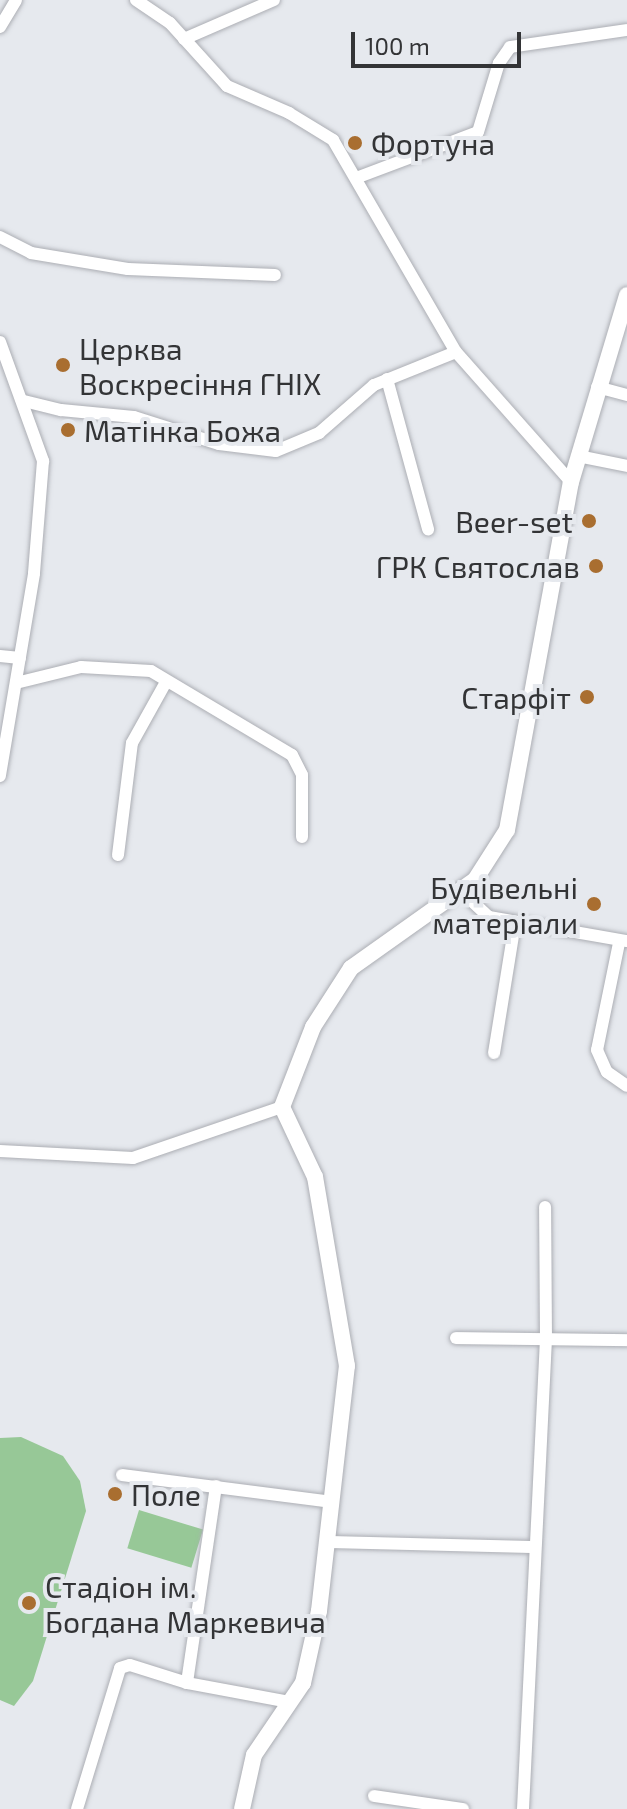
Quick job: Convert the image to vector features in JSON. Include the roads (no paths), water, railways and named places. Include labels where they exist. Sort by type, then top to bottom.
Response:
[{"type":"street","points":[[0,27],[16,0]]},
{"type":"street","points":[[138,0],[184,39],[227,86],[289,113],[333,140],[456,352],[571,482]]},
{"type":"street","points":[[184,39],[274,0]]},
{"type":"street","points":[[356,178],[478,132],[499,63],[510,47],[627,30]]},
{"type":"street","points":[[0,237],[31,253],[128,269],[275,275]]},
{"type":"street","points":[[242,1809],[254,1755],[303,1683],[316,1626],[347,1366],[315,1177],[282,1107],[313,1027],[351,968],[460,890],[489,865],[507,830],[571,482],[627,295]]},
{"type":"street","points":[[0,342],[24,401],[43,461],[20,658],[6,718],[0,776]]},
{"type":"street","points":[[24,401],[134,417],[219,444],[276,451],[319,433],[387,379],[456,352]]},
{"type":"street","points":[[387,379],[428,529]]},
{"type":"street","points":[[597,387],[627,395]]},
{"type":"street","points":[[578,456],[627,466]]},
{"type":"street","points":[[0,656],[20,658]]},
{"type":"street","points":[[16,683],[48,673],[111,666],[151,671],[292,755],[302,775],[302,837]]},
{"type":"street","points":[[118,855],[132,743],[166,682]]},
{"type":"street","points":[[460,890],[489,917],[623,942],[597,1050],[607,1072],[627,1086]]},
{"type":"street","points":[[494,1053],[515,923]]},
{"type":"street","points":[[0,1151],[133,1158],[282,1107]]},
{"type":"street","points":[[523,1809],[546,1339],[545,1207]]},
{"type":"street","points":[[456,1338],[627,1340]]},
{"type":"street","points":[[122,1475],[332,1502]]},
{"type":"street","points":[[187,1683],[216,1486]]},
{"type":"street","points":[[326,1542],[535,1547]]},
{"type":"street","points":[[77,1809],[120,1668],[130,1665],[187,1683],[290,1702]]},
{"type":"street","points":[[374,1796],[463,1809]]},
{"type":"place","name":"Фортуна","points":[[355,143]]},
{"type":"place","name":"Церква Воскресіння ГНІХ","points":[[63,365]]},
{"type":"place","name":"Матінка Божа","points":[[68,430]]},
{"type":"place","name":"Beer-set","points":[[589,521]]},
{"type":"place","name":"ГРК Святослав","points":[[596,566]]},
{"type":"place","name":"Старфіт","points":[[587,697]]},
{"type":"place","name":"Будівельні матеріали","points":[[594,904]]},
{"type":"place","name":"Поле","points":[[115,1494]]},
{"type":"place","name":"Стадіон ім. Богдана Маркевича","points":[[29,1603]]}]
